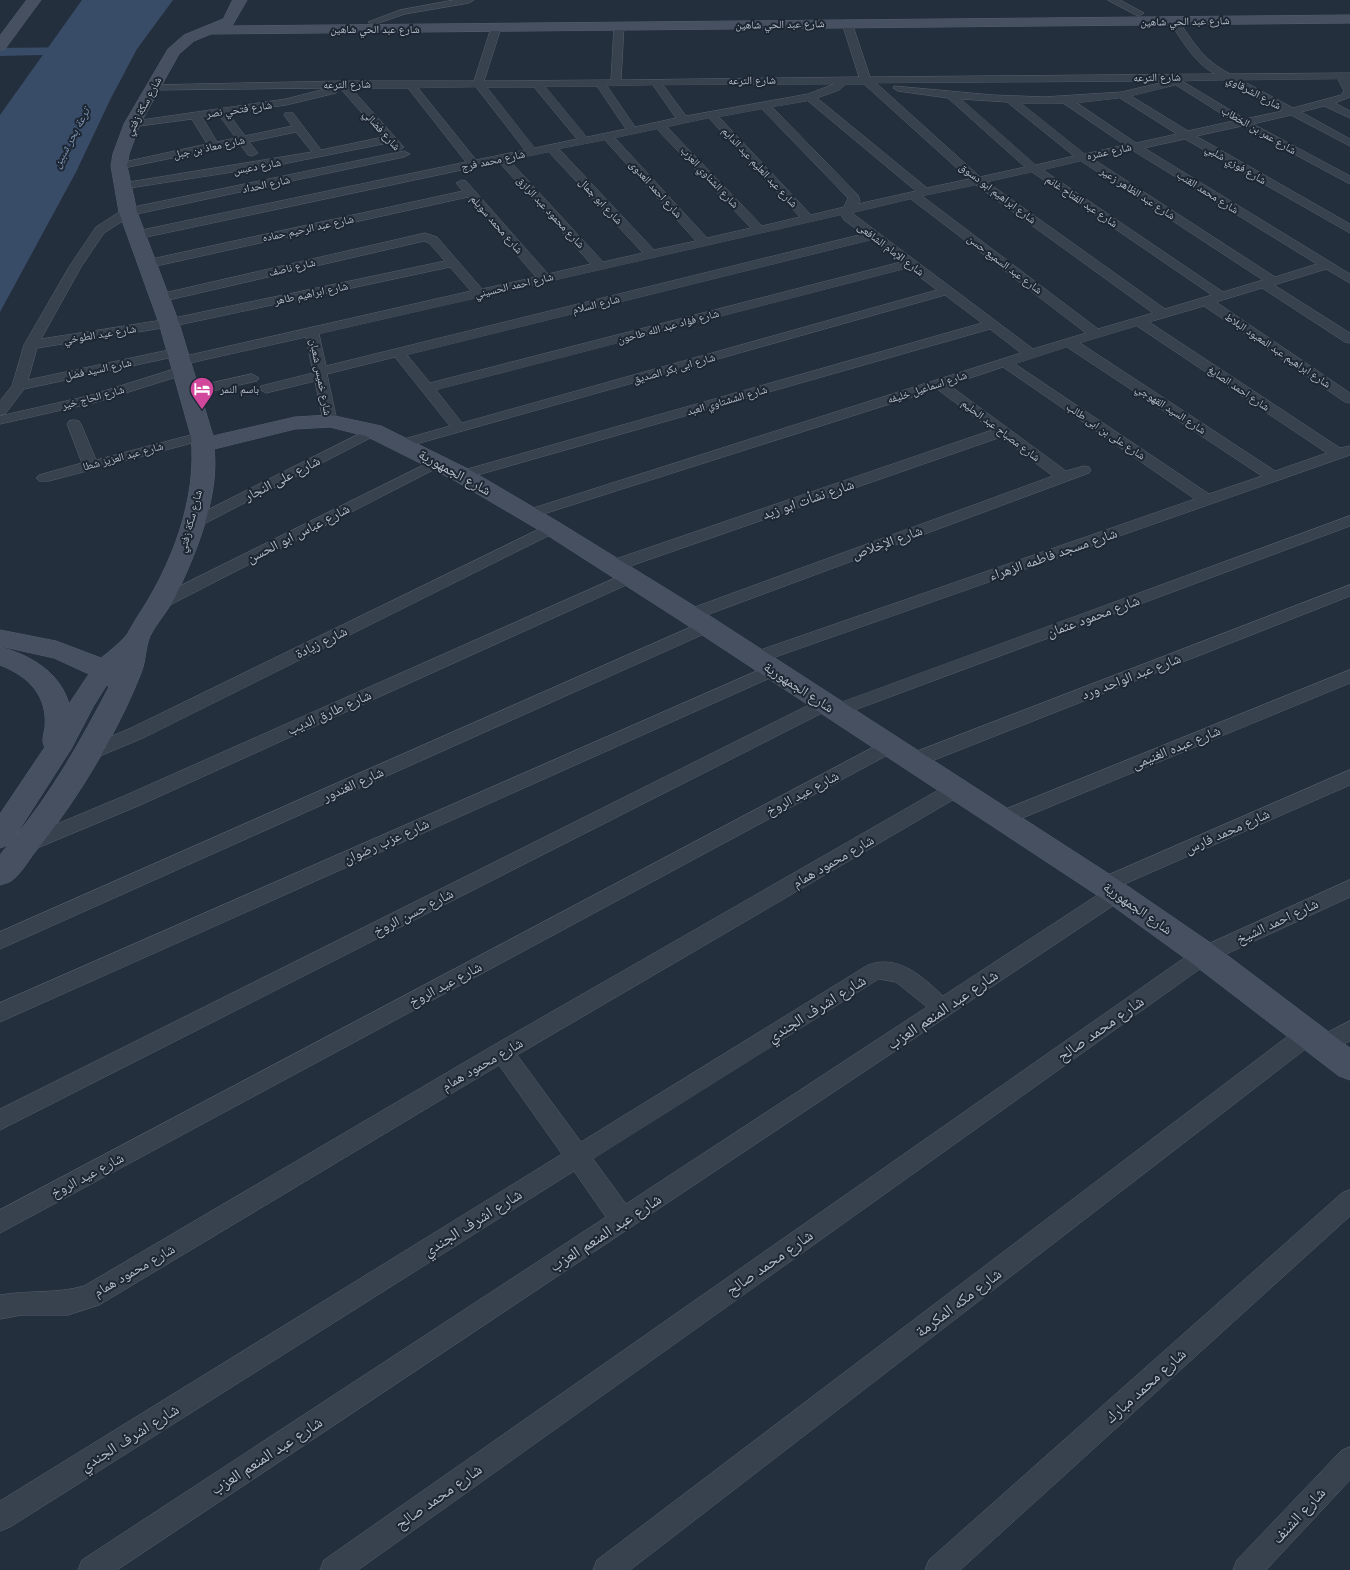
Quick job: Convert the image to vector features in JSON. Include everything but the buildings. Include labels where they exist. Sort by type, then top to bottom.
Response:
[{"type":"main road","points":[[0,46],[6,33],[34,0]]},
{"type":"main road","points":[[228,22],[240,0]]},
{"type":"main road","points":[[1280,9],[1297,20]]},
{"type":"main road","name":"شارع عبد الحي شاهين","points":[[211,30],[1174,21],[1219,14],[1280,9],[1350,10]]},
{"type":"main road","name":"شارع عبد الحي شاهين","points":[[228,22],[1139,14],[1219,14],[1297,20],[1350,20]]},
{"type":"main road","name":"شارع سكة زفتي","points":[[0,874],[28,844],[49,816],[88,754],[113,677],[132,663],[136,641],[158,604],[184,550],[192,524],[199,492],[203,440],[169,322],[128,212],[119,166],[121,154],[132,124],[173,52],[189,38],[228,22]]},
{"type":"main road","name":"شارع الجمهورية","points":[[203,440],[294,423],[330,421],[373,431],[462,474],[530,514],[698,620],[830,708],[1110,889],[1204,955],[1350,1066]]},
{"type":"main road","points":[[0,638],[54,649],[113,677],[80,705],[54,754],[0,838]]},
{"type":"main road","points":[[0,654],[17,661],[33,671],[46,683],[55,697],[59,713],[59,731],[54,754]]},
{"type":"street","points":[[373,22],[400,9],[469,0]]},
{"type":"street","points":[[1112,0],[1139,14]]},
{"type":"street","name":"شارع الشرقاوي","points":[[1174,21],[1200,58],[1209,67],[1350,142]]},
{"type":"street","points":[[847,23],[865,79],[904,89],[951,95],[1067,101],[1124,96],[1173,80]]},
{"type":"street","points":[[616,82],[619,26]]},
{"type":"street","points":[[496,28],[478,83],[532,152]]},
{"type":"street","name":"شارع الترعه","points":[[153,87],[865,79],[1173,80],[1224,76],[1346,76]]},
{"type":"street","name":"شارع عشره","points":[[848,210],[1326,103],[1345,96],[1349,91],[1346,76]]},
{"type":"street","name":"شارع ابراهيم ابو دسوق","points":[[865,79],[977,180],[1163,314]]},
{"type":"street","name":"شارع محمد فرج","points":[[137,235],[244,213],[413,165],[450,169],[682,120],[810,97],[835,88],[845,80]]},
{"type":"street","name":"شارع عمر بن الخطاب","points":[[1173,80],[1242,122],[1350,181]]},
{"type":"street","points":[[655,81],[682,120]]},
{"type":"street","points":[[536,82],[585,141]]},
{"type":"street","points":[[599,82],[633,130]]},
{"type":"street","points":[[410,84],[473,164]]},
{"type":"street","name":"شارع فتحي نصر","points":[[132,124],[303,99],[343,86]]},
{"type":"street","name":"شارع فضالي","points":[[343,86],[413,165]]},
{"type":"street","name":"شارع عبد الفتاح غانم","points":[[951,95],[1034,168],[1221,296]]},
{"type":"street","name":"شارع فوزي شلبي","points":[[1124,96],[1185,134],[1350,229]]},
{"type":"street","name":"شارع عبد السميع حسن","points":[[810,97],[919,193],[1096,334]]},
{"type":"street","name":"شارع عبد الظاهر زعير","points":[[1009,99],[1082,157],[1268,282],[1350,340]]},
{"type":"street","name":"شارع محمد القنب","points":[[1067,101],[1133,146],[1326,265],[1348,275]]},
{"type":"street","points":[[1326,103],[1350,115]]},
{"type":"street","name":"شارع الإمام الشافعى","points":[[764,105],[854,197],[854,201],[846,214],[848,217],[1031,354]]},
{"type":"street","points":[[222,112],[252,153]]},
{"type":"street","points":[[289,115],[319,154]]},
{"type":"street","name":"شارع عبد العليم عبد الدايم","points":[[712,115],[808,219]]},
{"type":"street","points":[[196,116],[214,146]]},
{"type":"street","name":"شارع الشناوي العزب","points":[[660,125],[759,230]]},
{"type":"street","name":"شارع معاذ بن جبل","points":[[119,166],[299,128]]},
{"type":"street","name":"شارع احمد العدوى","points":[[608,136],[704,242]]},
{"type":"street","name":"شارع دعبس","points":[[123,186],[230,170],[390,139]]},
{"type":"street","name":"شارع ابو جمال","points":[[552,148],[651,254]]},
{"type":"street","name":"شارع محمود عبد الرازق","points":[[501,158],[600,266]]},
{"type":"street","name":"شارع الحداد","points":[[128,212],[237,190],[413,165]]},
{"type":"street","name":"شارع محمد سويلم","points":[[450,169],[545,278]]},
{"type":"street","points":[[230,170],[244,213]]},
{"type":"street","name":"شارع عبد الرحيم حماده","points":[[146,264],[470,193]]},
{"type":"street","name":"شارع احمد الحسيني","points":[[181,361],[848,210]]},
{"type":"street","points":[[0,411],[19,386],[31,345],[54,302],[95,236],[110,223],[128,212]]},
{"type":"street","name":"شارع السلام","points":[[266,389],[400,353],[871,236]]},
{"type":"street","name":"شارع ناصف","points":[[160,298],[425,237],[434,240],[453,263]]},
{"type":"street","points":[[453,263],[479,293]]},
{"type":"street","name":"شارع ابراهيم طاهر","points":[[169,322],[453,263]]},
{"type":"street","name":"شارع فؤاد عبد الله طاحون","points":[[428,388],[909,264]]},
{"type":"street","name":"شارع اسماعيل خليفه","points":[[530,514],[1004,362],[1326,265]]},
{"type":"street","name":"شارع ابى بكر الصديق","points":[[402,444],[946,291]]},
{"type":"street","name":"شارع ابراهيم عبد المعبود البلاط","points":[[1206,301],[1350,399]]},
{"type":"street","name":"شارع احمد الصايغ","points":[[1138,321],[1345,452]]},
{"type":"street","name":"شارع عيد الطوخي","points":[[31,345],[169,322]]},
{"type":"street","name":"شارع الششتاوي العبد","points":[[462,474],[991,325]]},
{"type":"street","name":"شارع خميس شعبان","points":[[312,332],[330,421]]},
{"type":"street","name":"شارع السيد القهوجي","points":[[1069,342],[1274,477]]},
{"type":"street","points":[[400,353],[459,428]]},
{"type":"street","name":"شارع السيد فضل","points":[[19,386],[181,361]]},
{"type":"street","name":"شارع الحاج خير","points":[[0,420],[92,399],[181,361]]},
{"type":"street","name":"شارع على بن ابى طالب","points":[[1004,362],[1207,500]]},
{"type":"street","points":[[190,392],[252,378]]},
{"type":"street","name":"شارع مصباح عبد الحليم","points":[[938,383],[1064,477]]},
{"type":"street","points":[[74,424],[90,464]]},
{"type":"street","name":"شارع على النجار","points":[[192,524],[373,431]]},
{"type":"street","name":"شارع نشأت ابو زيد","points":[[621,571],[1004,431]]},
{"type":"street","name":"شارع عبد العزيز شطا","points":[[44,478],[90,464],[203,440]]},
{"type":"street","name":"شارع مسجد فاطمه الزهراء","points":[[764,664],[1207,500],[1345,452]]},
{"type":"street","name":"شارع عباس ابو الحسن","points":[[158,604],[438,462]]},
{"type":"street","name":"شارع الإخلاص","points":[[698,620],[1084,470]]},
{"type":"street","name":"شارع محمود عثمان","points":[[830,708],[1350,521]]},
{"type":"street","name":"شارع زيادة","points":[[88,754],[137,733],[552,528]]},
{"type":"street","name":"شارع طارق الديب","points":[[28,844],[140,797],[621,571]]},
{"type":"street","name":"شارع عبد الواحد ورد","points":[[912,761],[1350,590]]},
{"type":"street","name":"شارع الغندور","points":[[0,941],[698,620]]},
{"type":"street","name":"شارع عزب رضوان","points":[[0,1013],[764,664]]},
{"type":"street","name":"شارع عبده الغنيمى","points":[[1002,819],[1350,676]]},
{"type":"street","name":"شارع حسن الروخ","points":[[0,1120],[830,708]]},
{"type":"street","name":"شارع عيد الروخ","points":[[0,1222],[889,746]]},
{"type":"street","name":"شارع محمد فارس","points":[[1110,889],[1350,777]]},
{"type":"street","name":"شارع محمود همام","points":[[0,1308],[22,1302],[68,1303],[90,1296],[502,1052],[956,789]]},
{"type":"street","name":"شارع احمد الشيخ","points":[[1204,955],[1350,888]]},
{"type":"street","name":"شارع عبد المنعم العزب","points":[[92,1570],[943,1009],[1110,889]]},
{"type":"street","name":"شارع محمد صالح","points":[[334,1570],[1204,955]]},
{"type":"street","name":"شارع اشرف الجندي","points":[[0,1517],[875,971],[883,969],[900,972],[943,1009]]},
{"type":"street","name":"شارع مكه المكرمة","points":[[607,1570],[1315,1039],[1350,1030]]},
{"type":"street","points":[[502,1052],[623,1220]]},
{"type":"street","name":"شارع محمد مبارك","points":[[939,1570],[1350,1201]]},
{"type":"street","name":"شارع الشنف","points":[[1246,1570],[1350,1460]]},
{"type":"water","name":"ترعة بحر شبين","points":[[82,0],[173,0],[137,49],[111,98],[76,172],[0,312],[0,115]]},
{"type":"waterway","points":[[0,52],[79,51]]},
{"type":"place","name":"باسم النمر","points":[[202,410]]}]
